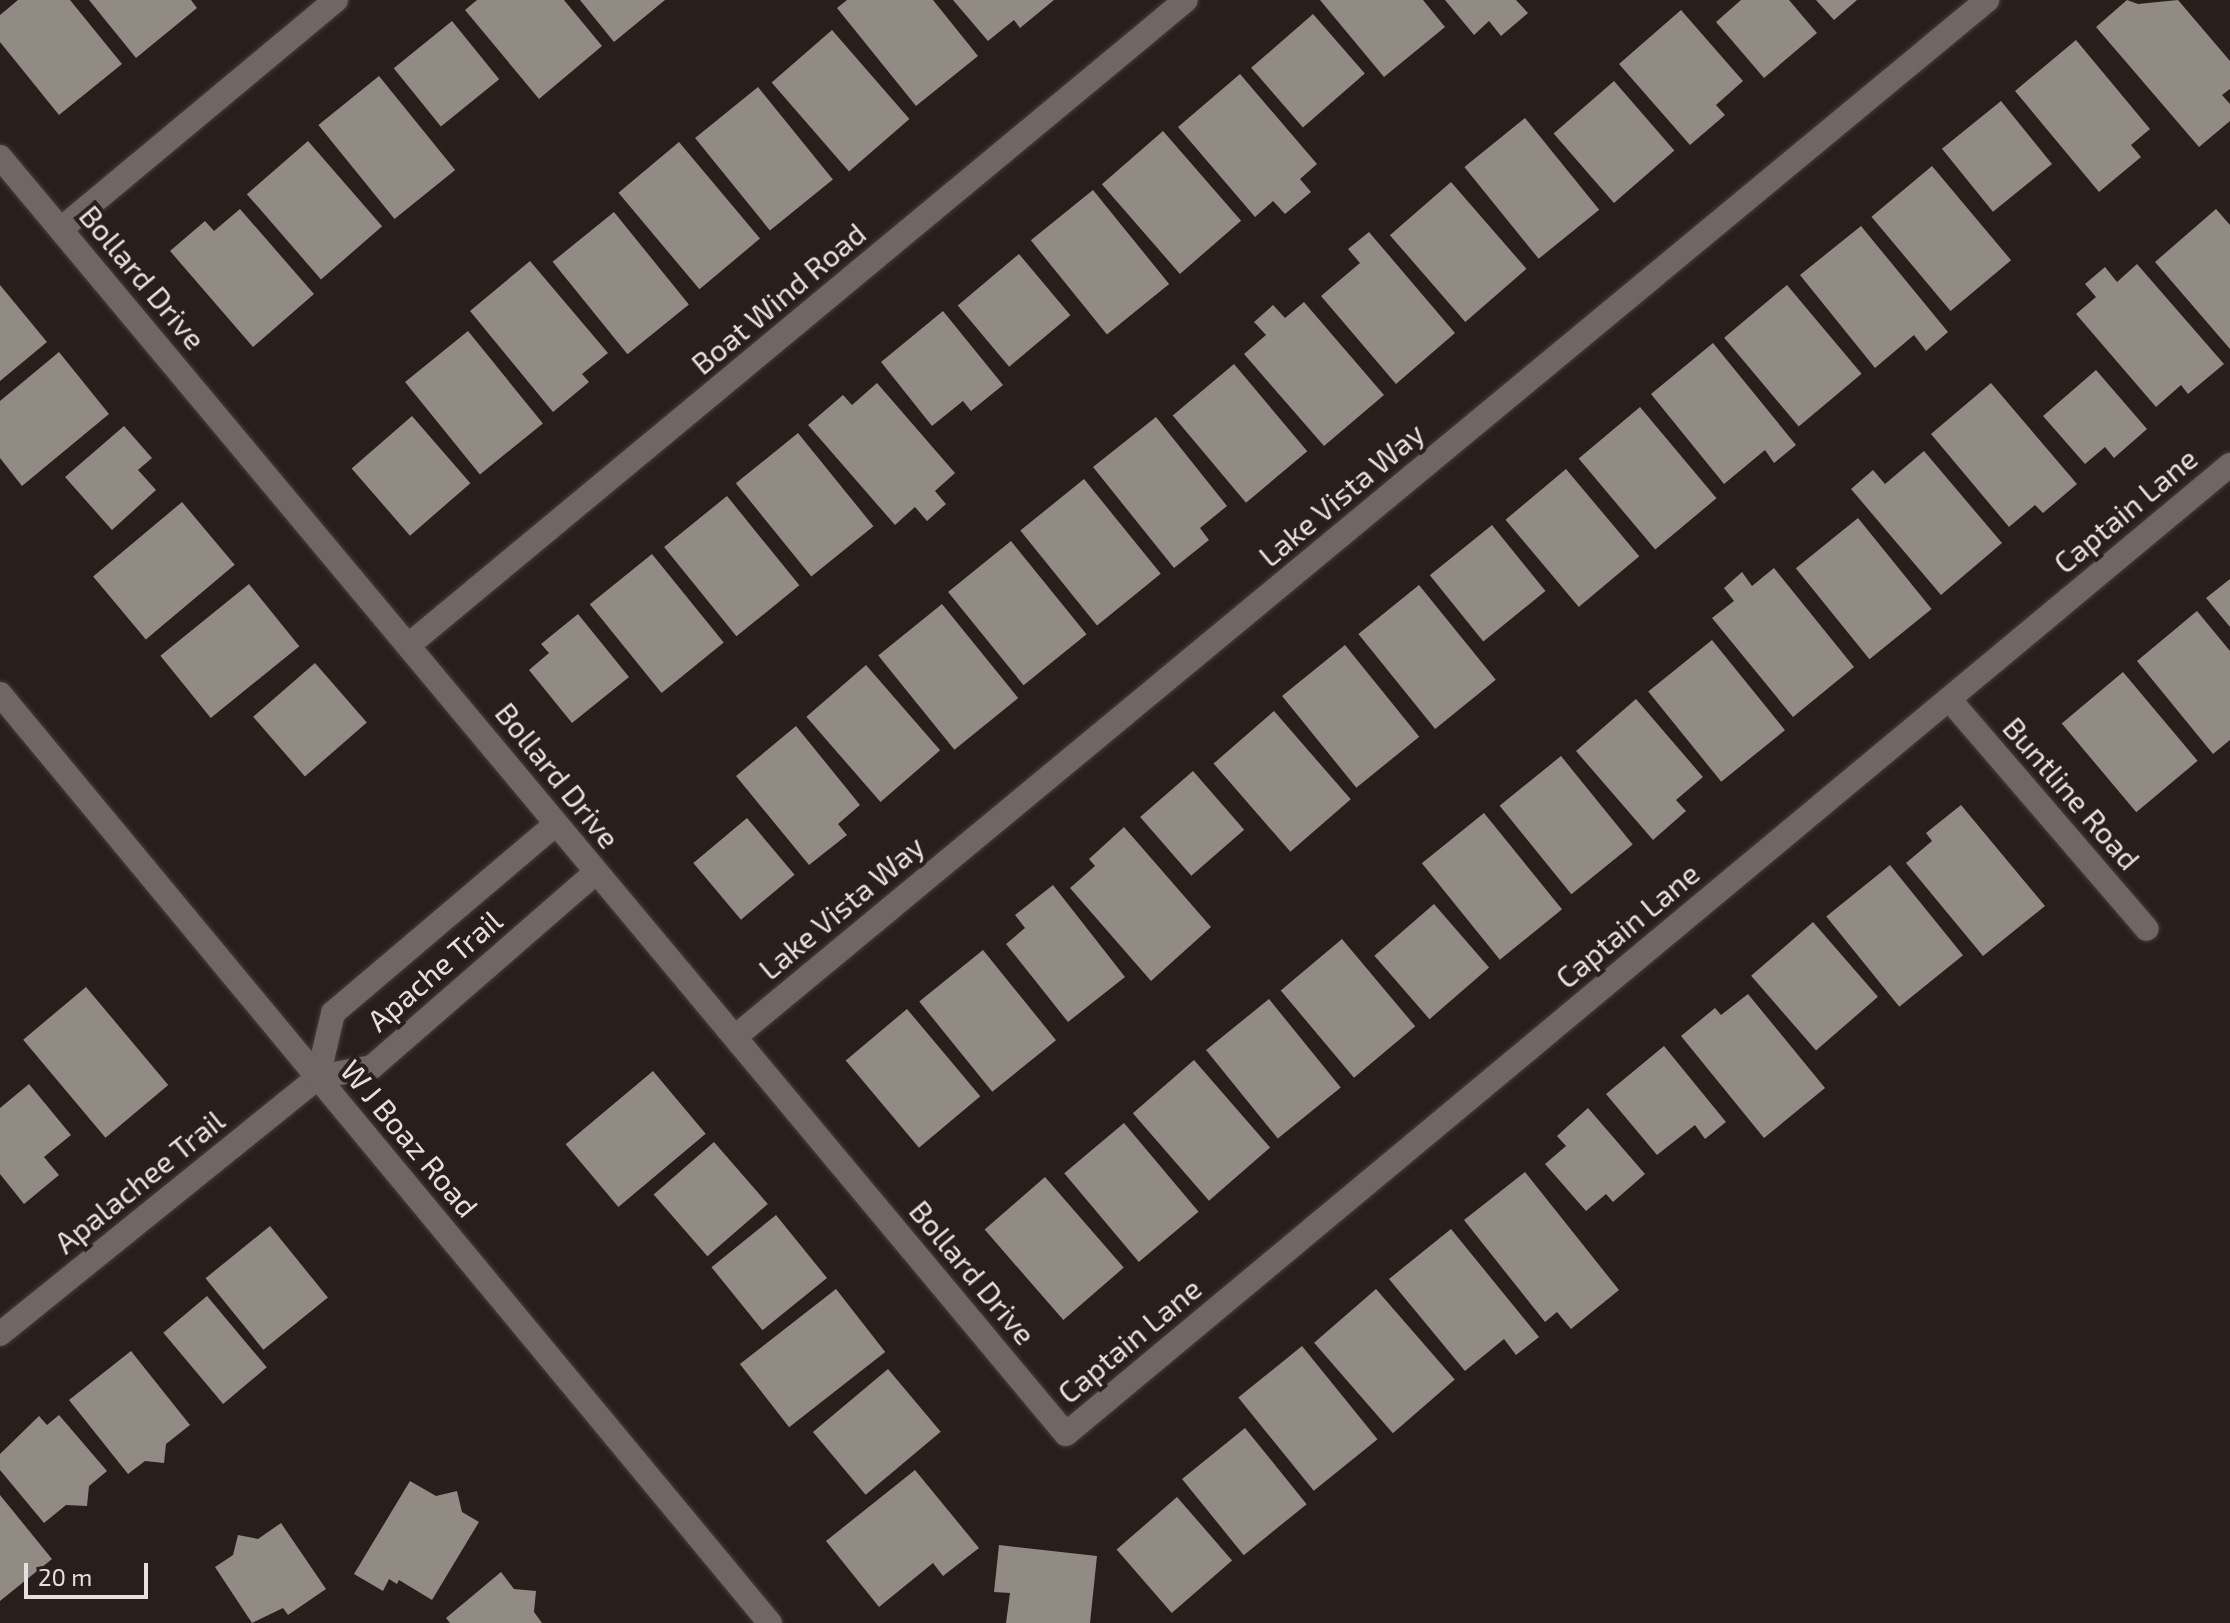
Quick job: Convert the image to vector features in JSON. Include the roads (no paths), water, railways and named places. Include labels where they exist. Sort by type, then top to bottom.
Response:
[{"type":"street","points":[[61,229],[336,0]]},
{"type":"street","name":"Boat Wind Road","points":[[410,644],[1186,0]]},
{"type":"street","name":"Lake Vista Way","points":[[735,1037],[1987,0]]},
{"type":"street","name":"Bollard Drive","points":[[0,157],[410,644],[556,824],[1066,1434]]},
{"type":"street","name":"Captain Lane","points":[[1066,1434],[2230,465]]},
{"type":"street","name":"W J Boaz Road","points":[[0,694],[770,1623]]},
{"type":"street","name":"Buntline Road","points":[[1949,699],[2147,929]]},
{"type":"street","name":"Apache Trail","points":[[556,824],[333,1013],[318,1077],[372,1067],[596,872]]},
{"type":"street","name":"Apalachee Trail","points":[[0,1334],[318,1077]]}]
